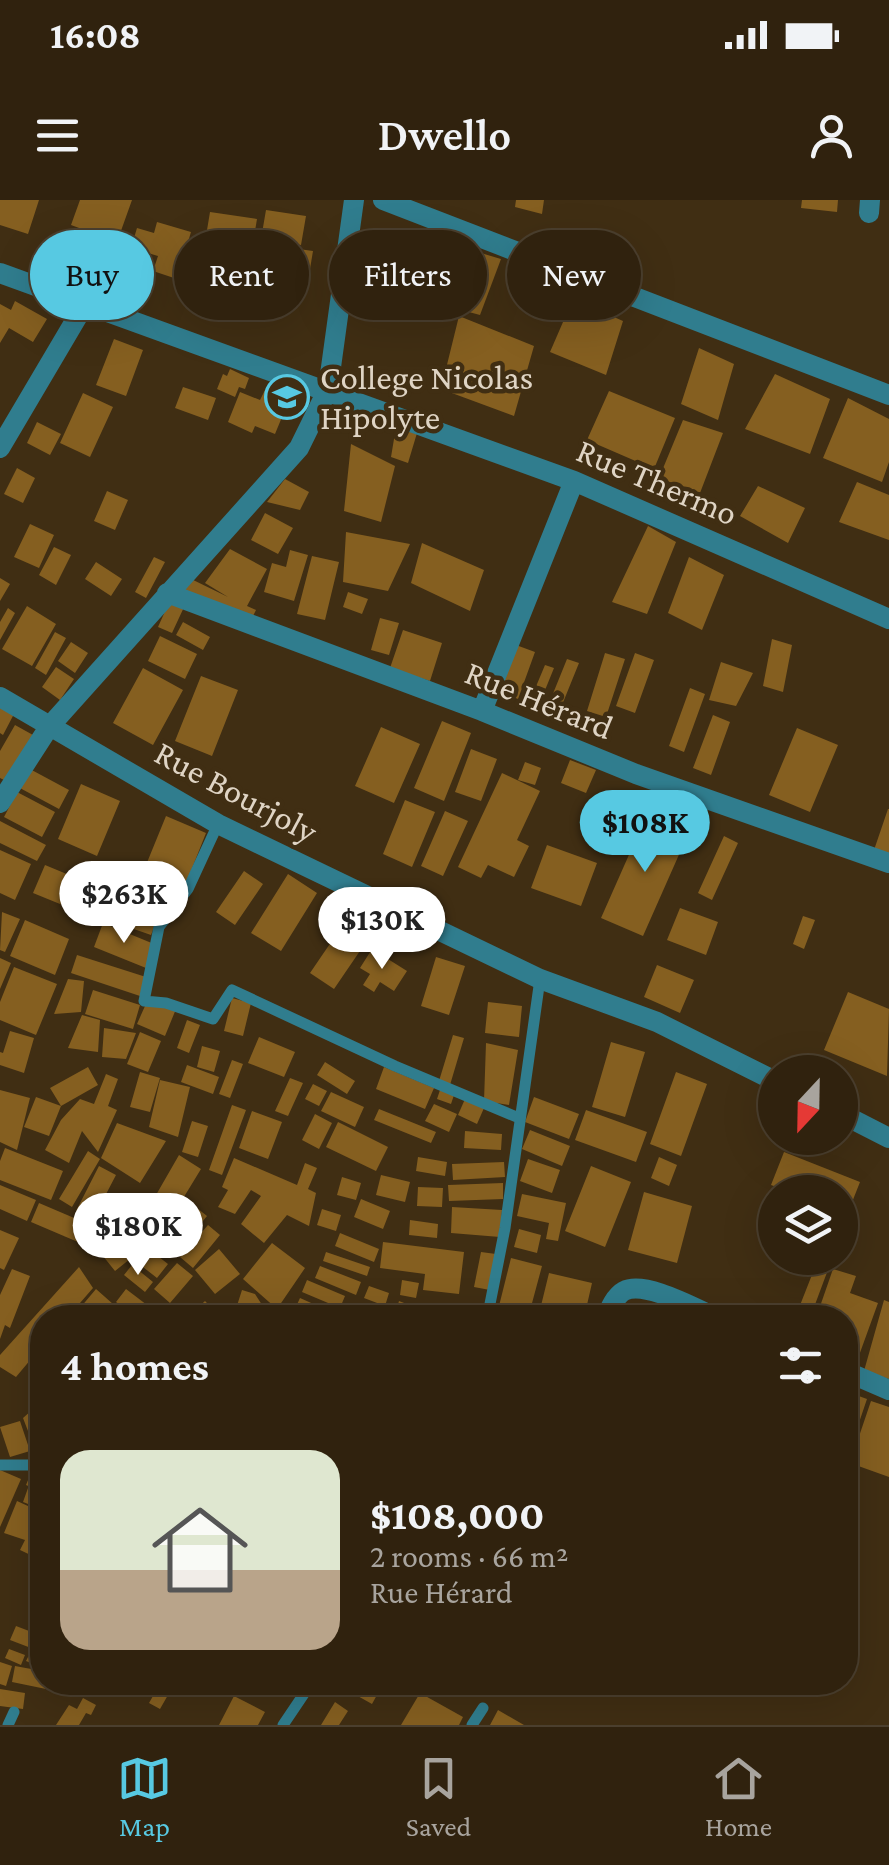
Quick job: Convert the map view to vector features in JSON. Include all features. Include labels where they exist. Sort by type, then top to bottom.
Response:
[{"type":"street","points":[[0,803],[48,727],[299,448],[328,389],[354,200]]},
{"type":"street","points":[[383,200],[889,393]]},
{"type":"street","name":"Rue Thermo","points":[[0,273],[30,284]]},
{"type":"street","points":[[0,448],[76,320]]},
{"type":"street","name":"Rue Thermo","points":[[131,320],[574,481],[889,619]]},
{"type":"street","points":[[482,711],[574,481]]},
{"type":"street","name":"Rue Hérard","points":[[167,593],[482,711],[636,774],[889,863]]},
{"type":"street","name":"Rue Bourjoly","points":[[0,697],[218,824],[540,979],[657,1022],[758,1072]]},
{"type":"street","points":[[858,1123],[889,1138]]},
{"type":"street","points":[[612,1305],[626,1290],[644,1288],[685,1305]]},
{"type":"street","points":[[858,1377],[889,1390]]},
{"type":"lane","points":[[218,824],[188,888],[160,926],[144,1002],[166,1003],[214,1019],[232,990],[394,1066],[519,1118]]},
{"type":"lane","points":[[489,1305],[505,1228],[540,979]]},
{"type":"lane","points":[[0,1465],[30,1465]]},
{"type":"lane","points":[[283,1725],[303,1695]]},
{"type":"lane","points":[[472,1725],[484,1708]]},
{"type":"lane","points":[[8,1725],[14,1712]]},
{"type":"building","points":[[0,200],[39,200],[28,234],[0,225]]},
{"type":"building","points":[[80,200],[132,200],[121,230],[85,230],[71,225]]},
{"type":"building","points":[[516,200],[544,200],[542,214],[515,207]]},
{"type":"building","points":[[802,200],[838,200],[837,212],[801,208]]},
{"type":"building","points":[[266,210],[306,216],[304,230],[263,230]]},
{"type":"building","points":[[210,212],[257,219],[255,230],[207,230]]},
{"type":"building","points":[[157,222],[184,230],[174,230],[174,278],[154,271],[158,256],[154,255]]},
{"type":"building","points":[[487,255],[501,259],[487,296]]},
{"type":"building","points":[[15,301],[30,309],[30,320],[46,320],[33,342],[9,328],[0,343],[0,304],[11,310]]},
{"type":"building","points":[[458,320],[469,320],[534,346],[514,416],[441,389]]},
{"type":"building","points":[[564,320],[623,321],[606,375],[550,352]]},
{"type":"building","points":[[114,339],[143,350],[126,396],[96,385]]},
{"type":"building","points":[[699,348],[734,364],[718,420],[681,404]]},
{"type":"building","points":[[230,369],[249,378],[245,389],[239,387],[235,397],[217,389],[223,374],[227,376]]},
{"type":"building","points":[[775,374],[830,399],[810,454],[745,429]]},
{"type":"building","points":[[183,387],[216,398],[208,420],[175,408]]},
{"type":"building","points":[[265,390],[289,400],[275,434],[255,426],[252,433],[228,422],[240,392],[260,400]]},
{"type":"building","points":[[609,391],[675,418],[654,469],[587,440]]},
{"type":"building","points":[[83,393],[113,407],[90,457],[60,443]]},
{"type":"building","points":[[848,398],[889,419],[889,462],[882,482],[823,458]]},
{"type":"building","points":[[683,420],[723,433],[700,493],[659,478]]},
{"type":"building","points":[[37,422],[61,434],[50,455],[27,443]]},
{"type":"building","points":[[396,427],[417,433],[408,463],[391,457]]},
{"type":"building","points":[[351,444],[395,466],[381,522],[344,511]]},
{"type":"building","points":[[17,468],[35,478],[23,503],[4,494]]},
{"type":"building","points":[[285,479],[309,492],[300,510],[267,502]]},
{"type":"building","points":[[857,482],[889,495],[889,540],[839,522]]},
{"type":"building","points":[[758,486],[805,508],[788,543],[740,516]]},
{"type":"building","points":[[107,491],[128,500],[115,530],[94,521]]},
{"type":"building","points":[[265,513],[293,528],[278,554],[251,540]]},
{"type":"building","points":[[30,524],[54,535],[39,568],[14,557]]},
{"type":"building","points":[[648,526],[676,542],[647,614],[612,602]]},
{"type":"building","points":[[346,532],[410,544],[388,591],[343,582]]},
{"type":"building","points":[[422,543],[484,570],[470,611],[411,583]]},
{"type":"building","points":[[54,547],[71,555],[56,585],[39,575]]},
{"type":"building","points":[[230,549],[267,569],[247,606],[256,610],[248,626],[177,592],[185,576],[228,597],[205,583]]},
{"type":"building","points":[[290,550],[308,555],[294,601],[264,592],[272,563],[286,567]]},
{"type":"building","points":[[312,556],[339,562],[325,620],[297,614]]},
{"type":"building","points":[[154,557],[165,562],[146,598],[135,592]]},
{"type":"building","points":[[689,557],[724,575],[702,630],[668,613]]},
{"type":"building","points":[[96,562],[122,579],[111,596],[85,579]]},
{"type":"building","points":[[0,578],[10,584],[0,601]]},
{"type":"building","points":[[348,592],[368,599],[362,614],[343,607]]},
{"type":"building","points":[[171,598],[185,605],[172,633],[158,627]]},
{"type":"building","points":[[27,606],[56,624],[32,666],[2,649]]},
{"type":"building","points":[[8,608],[15,613],[0,640],[0,622]]},
{"type":"building","points":[[380,618],[399,623],[389,655],[371,650]]},
{"type":"building","points":[[183,622],[210,637],[203,650],[176,635]]},
{"type":"building","points":[[403,630],[442,643],[430,681],[390,668]]},
{"type":"building","points":[[55,632],[66,638],[46,675],[35,668]]},
{"type":"building","points":[[160,636],[197,654],[185,679],[148,661]]},
{"type":"building","points":[[772,639],[792,645],[783,692],[763,686]]},
{"type":"building","points":[[71,642],[88,653],[75,673],[58,661]]},
{"type":"building","points":[[516,645],[535,652],[518,699],[499,692]]},
{"type":"building","points":[[605,653],[625,659],[606,717],[587,711]]},
{"type":"building","points":[[635,653],[654,660],[635,713],[616,706]]},
{"type":"building","points":[[567,659],[579,663],[562,705],[550,701]]},
{"type":"building","points":[[721,662],[753,673],[736,706],[709,700]]},
{"type":"building","points":[[545,665],[554,668],[541,700],[532,696]]},
{"type":"building","points":[[56,667],[74,679],[60,700],[42,687]]},
{"type":"building","points":[[143,668],[183,690],[153,745],[113,723]]},
{"type":"building","points":[[201,676],[238,690],[212,756],[175,741]]},
{"type":"building","points":[[690,688],[705,694],[684,752],[669,746]]},
{"type":"building","points":[[0,707],[14,714],[3,735],[0,733]]},
{"type":"building","points":[[713,715],[730,722],[711,775],[693,768]]},
{"type":"building","points":[[442,721],[471,733],[444,801],[414,788]]},
{"type":"building","points":[[15,725],[33,735],[6,781],[0,778],[0,751]]},
{"type":"building","points":[[381,727],[420,744],[394,803],[355,786]]},
{"type":"building","points":[[797,728],[838,745],[810,812],[769,795]]},
{"type":"building","points":[[471,749],[497,759],[481,801],[455,792]]},
{"type":"building","points":[[570,760],[596,770],[586,793],[561,783]]},
{"type":"building","points":[[525,762],[541,768],[535,785],[518,780]]},
{"type":"building","points":[[28,768],[69,790],[59,809],[18,787]]},
{"type":"building","points":[[502,773],[540,791],[517,840],[529,846],[514,877],[488,865],[481,878],[458,867]]},
{"type":"building","points":[[81,784],[120,801],[97,856],[58,839]]},
{"type":"building","points":[[17,792],[55,812],[42,837],[4,817]]},
{"type":"building","points":[[405,800],[435,812],[412,867],[383,854]]},
{"type":"building","points":[[889,809],[889,855],[874,850]]},
{"type":"building","points":[[445,811],[468,821],[443,876],[421,866]]},
{"type":"building","points":[[647,814],[689,832],[643,936],[601,918]]},
{"type":"building","points":[[166,816],[206,833],[187,881],[146,865]]},
{"type":"building","points":[[0,821],[46,845],[37,861],[0,843]]},
{"type":"building","points":[[724,836],[738,843],[712,900],[698,893]]},
{"type":"building","points":[[547,845],[597,863],[581,906],[531,888]]},
{"type":"building","points":[[0,850],[31,864],[15,900],[0,893]]},
{"type":"building","points":[[45,865],[98,887],[87,915],[33,893]]},
{"type":"building","points":[[244,871],[263,884],[235,925],[216,912]]},
{"type":"building","points":[[288,874],[317,893],[281,951],[251,933]]},
{"type":"building","points":[[112,891],[161,909],[151,935],[102,918]]},
{"type":"building","points":[[680,908],[718,922],[706,955],[667,940]]},
{"type":"building","points":[[2,912],[20,919],[5,952],[0,950]]},
{"type":"building","points":[[803,916],[815,920],[804,949],[793,944]]},
{"type":"building","points":[[25,920],[69,939],[55,975],[10,956]]},
{"type":"building","points":[[103,923],[154,944],[146,968],[94,947]]},
{"type":"building","points":[[340,929],[364,945],[334,989],[310,973]]},
{"type":"building","points":[[372,949],[407,971],[394,991],[380,982],[374,992],[363,985],[370,974],[360,968]]},
{"type":"building","points":[[77,955],[146,977],[140,996],[71,973]]},
{"type":"building","points":[[436,957],[465,966],[449,1015],[421,1006]]},
{"type":"building","points":[[0,958],[11,963],[0,989]]},
{"type":"building","points":[[657,965],[694,980],[680,1013],[644,997]]},
{"type":"building","points":[[14,967],[57,984],[36,1035],[0,1020],[0,1002]]},
{"type":"building","points":[[68,979],[84,981],[81,1012],[54,1014]]},
{"type":"building","points":[[93,990],[140,1005],[133,1029],[85,1014]]},
{"type":"building","points":[[848,992],[889,1009],[887,1076],[858,1064],[858,1055],[836,1055],[824,1050]]},
{"type":"building","points":[[149,997],[176,1009],[165,1036],[137,1024]]},
{"type":"building","points":[[232,998],[251,1003],[243,1036],[224,1031]]},
{"type":"building","points":[[488,1002],[522,1006],[519,1037],[485,1033]]},
{"type":"building","points":[[82,1015],[100,1020],[98,1052],[68,1048]]},
{"type":"building","points":[[187,1020],[200,1025],[189,1053],[177,1048]]},
{"type":"building","points":[[104,1028],[136,1033],[126,1059],[102,1057]]},
{"type":"building","points":[[10,1031],[34,1038],[24,1073],[0,1065],[0,1052],[3,1053]]},
{"type":"building","points":[[140,1032],[161,1041],[148,1072],[127,1064]]},
{"type":"building","points":[[453,1035],[464,1038],[450,1085],[439,1081]]},
{"type":"building","points":[[259,1037],[295,1052],[284,1077],[248,1063]]},
{"type":"building","points":[[611,1042],[645,1052],[625,1117],[592,1107]]},
{"type":"building","points":[[486,1043],[518,1050],[509,1105],[484,1101]]},
{"type":"building","points":[[202,1046],[220,1051],[214,1072],[197,1067]]},
{"type":"building","points":[[232,1060],[243,1064],[230,1098],[219,1094]]},
{"type":"building","points":[[325,1062],[355,1081],[347,1094],[317,1075]]},
{"type":"building","points":[[187,1065],[219,1077],[213,1094],[181,1082]]},
{"type":"building","points":[[88,1067],[98,1085],[61,1106],[50,1088]]},
{"type":"building","points":[[384,1067],[434,1088],[425,1109],[376,1089]]},
{"type":"building","points":[[140,1072],[160,1078],[150,1112],[130,1107]]},
{"type":"building","points":[[676,1072],[707,1084],[681,1156],[650,1144]]},
{"type":"building","points":[[106,1074],[118,1079],[108,1106],[117,1110],[98,1152],[82,1131],[69,1163],[45,1150],[61,1120],[80,1099],[94,1104]]},
{"type":"building","points":[[290,1078],[303,1083],[288,1116],[275,1111]]},
{"type":"building","points":[[160,1080],[190,1087],[178,1137],[149,1127]]},
{"type":"building","points":[[313,1084],[327,1091],[319,1106],[305,1099]]},
{"type":"building","points":[[0,1090],[30,1098],[17,1150],[0,1142]]},
{"type":"building","points":[[440,1090],[454,1095],[451,1104],[437,1099]]},
{"type":"building","points":[[331,1092],[364,1107],[355,1127],[321,1111]]},
{"type":"building","points":[[36,1097],[61,1106],[49,1136],[24,1127]]},
{"type":"building","points":[[534,1097],[579,1114],[569,1139],[525,1122]]},
{"type":"building","points":[[465,1099],[484,1108],[477,1124],[458,1115]]},
{"type":"building","points":[[434,1104],[457,1114],[449,1132],[425,1121]]},
{"type":"building","points":[[232,1105],[246,1110],[222,1175],[209,1170]]},
{"type":"building","points":[[379,1109],[436,1132],[431,1143],[374,1120]]},
{"type":"building","points":[[586,1110],[647,1132],[636,1162],[575,1140]]},
{"type":"building","points":[[252,1111],[282,1122],[268,1159],[239,1148]]},
{"type":"building","points":[[315,1114],[332,1123],[319,1149],[302,1140]]},
{"type":"building","points":[[192,1121],[208,1126],[198,1157],[182,1152]]},
{"type":"building","points":[[338,1122],[388,1147],[376,1171],[326,1147]]},
{"type":"building","points":[[117,1123],[166,1141],[140,1183],[101,1158]]},
{"type":"building","points":[[530,1130],[570,1146],[562,1166],[522,1149]]},
{"type":"building","points":[[465,1131],[502,1134],[501,1150],[464,1148]]},
{"type":"building","points":[[5,1148],[63,1171],[51,1200],[0,1180]]},
{"type":"building","points":[[88,1151],[100,1159],[72,1207],[59,1199]]},
{"type":"building","points":[[179,1155],[201,1169],[168,1223],[152,1202]]},
{"type":"building","points":[[783,1155],[792,1155],[842,1175],[775,1175]]},
{"type":"building","points":[[418,1157],[447,1162],[445,1176],[416,1171]]},
{"type":"building","points":[[659,1157],[677,1165],[669,1186],[651,1178]]},
{"type":"building","points":[[234,1158],[297,1185],[305,1163],[317,1168],[308,1189],[316,1193],[309,1226],[287,1215],[264,1243],[241,1224],[261,1196],[251,1190],[235,1214],[218,1207],[228,1190],[222,1187]]},
{"type":"building","points":[[528,1159],[560,1170],[552,1193],[520,1181]]},
{"type":"building","points":[[504,1162],[505,1177],[453,1180],[452,1164]]},
{"type":"building","points":[[99,1166],[116,1175],[93,1219],[76,1211]]},
{"type":"building","points":[[591,1166],[631,1182],[605,1247],[565,1231]]},
{"type":"building","points":[[381,1175],[410,1182],[405,1202],[376,1195]]},
{"type":"building","points":[[342,1177],[361,1183],[356,1200],[337,1195]]},
{"type":"building","points":[[503,1183],[503,1199],[449,1201],[448,1185]]},
{"type":"building","points":[[0,1185],[36,1200],[27,1221],[0,1209]]},
{"type":"building","points":[[418,1187],[443,1188],[442,1207],[417,1206]]},
{"type":"building","points":[[644,1192],[692,1206],[677,1263],[628,1250]]},
{"type":"building","points":[[522,1194],[566,1203],[558,1241],[546,1239],[549,1223],[517,1216]]},
{"type":"building","points":[[361,1199],[390,1211],[383,1229],[354,1217]]},
{"type":"building","points":[[39,1203],[107,1232],[130,1259],[115,1271],[99,1251],[31,1222]]},
{"type":"building","points":[[192,1204],[207,1216],[181,1248],[166,1236]]},
{"type":"building","points":[[452,1207],[502,1210],[500,1237],[451,1233]]},
{"type":"building","points":[[322,1209],[341,1215],[336,1231],[317,1225]]},
{"type":"building","points":[[145,1212],[165,1232],[151,1245],[132,1226]]},
{"type":"building","points":[[120,1214],[144,1243],[130,1254],[106,1226]]},
{"type":"building","points":[[410,1220],[438,1224],[437,1238],[409,1235]]},
{"type":"building","points":[[208,1225],[220,1235],[193,1268],[180,1257]]},
{"type":"building","points":[[519,1229],[541,1235],[537,1253],[514,1247]]},
{"type":"building","points":[[0,1230],[19,1238],[4,1270],[0,1268]]},
{"type":"building","points":[[340,1233],[379,1249],[374,1262],[335,1246]]},
{"type":"building","points":[[383,1242],[464,1252],[459,1294],[423,1290],[425,1274],[380,1268]]},
{"type":"building","points":[[272,1243],[305,1268],[280,1305],[272,1305],[243,1279]]},
{"type":"building","points":[[145,1246],[168,1264],[157,1278],[134,1260]]},
{"type":"building","points":[[219,1249],[240,1274],[215,1294],[195,1270]]},
{"type":"building","points":[[326,1252],[370,1267],[367,1276],[323,1261]]},
{"type":"building","points":[[481,1252],[496,1254],[490,1290],[474,1287]]},
{"type":"building","points":[[511,1258],[542,1266],[532,1305],[499,1305]]},
{"type":"building","points":[[177,1263],[193,1276],[170,1303],[154,1289]]},
{"type":"building","points":[[132,1265],[153,1282],[145,1292],[124,1275]]},
{"type":"building","points":[[320,1266],[361,1282],[356,1295],[315,1278]]},
{"type":"building","points":[[79,1267],[93,1288],[78,1305],[45,1305]]},
{"type":"building","points":[[12,1269],[30,1276],[10,1328],[5,1325],[0,1339],[0,1295]]},
{"type":"building","points":[[549,1273],[592,1283],[587,1305],[541,1305]]},
{"type":"building","points":[[812,1275],[826,1275],[815,1305],[800,1305]]},
{"type":"building","points":[[831,1275],[856,1276],[850,1293],[878,1303],[858,1358],[858,1305],[821,1305]]},
{"type":"building","points":[[307,1280],[345,1296],[341,1305],[333,1305],[302,1292]]},
{"type":"building","points":[[402,1280],[419,1283],[416,1298],[400,1295]]},
{"type":"building","points":[[369,1286],[389,1293],[385,1305],[364,1298]]},
{"type":"building","points":[[96,1289],[114,1305],[83,1305]]},
{"type":"building","points":[[126,1289],[147,1305],[120,1305],[116,1302]]},
{"type":"building","points":[[242,1290],[255,1294],[262,1305],[237,1305]]},
{"type":"building","points":[[300,1298],[316,1305],[297,1305]]},
{"type":"building","points":[[884,1300],[889,1302],[889,1379],[864,1371]]},
{"type":"building","points":[[30,1322],[30,1360],[16,1377],[0,1367],[0,1355]]},
{"type":"building","points":[[858,1396],[867,1399],[858,1426]]},
{"type":"building","points":[[871,1401],[889,1407],[889,1477],[858,1466],[858,1439]]},
{"type":"building","points":[[30,1412],[30,1436],[23,1418]]},
{"type":"building","points":[[20,1421],[30,1451],[10,1457],[0,1427]]},
{"type":"building","points":[[0,1470],[21,1479],[0,1527]]},
{"type":"building","points":[[28,1488],[30,1489],[30,1505],[23,1502]]},
{"type":"building","points":[[17,1501],[30,1507],[30,1555],[20,1550],[25,1540],[4,1533]]},
{"type":"building","points":[[16,1626],[30,1631],[30,1648],[10,1640]]},
{"type":"building","points":[[9,1649],[25,1655],[21,1665],[5,1658]]},
{"type":"building","points":[[0,1662],[12,1666],[6,1686],[0,1684]]},
{"type":"building","points":[[15,1666],[30,1669],[30,1686],[12,1682]]},
{"type":"building","points":[[0,1689],[25,1693],[23,1709],[0,1706]]},
{"type":"building","points":[[154,1695],[168,1695],[160,1709],[149,1703]]},
{"type":"building","points":[[356,1695],[377,1695],[372,1704]]},
{"type":"building","points":[[419,1695],[463,1717],[459,1725],[401,1725]]},
{"type":"building","points":[[234,1696],[265,1712],[258,1725],[219,1725]]},
{"type":"building","points":[[83,1698],[96,1705],[91,1715],[86,1713],[79,1725],[56,1725],[69,1705],[77,1709]]},
{"type":"building","points":[[335,1702],[348,1711],[339,1725],[321,1725]]},
{"type":"building","points":[[498,1710],[524,1725],[490,1725]]},
{"type":"place","name":"College Nicolas Hipolyte","points":[[287,397]]}]
